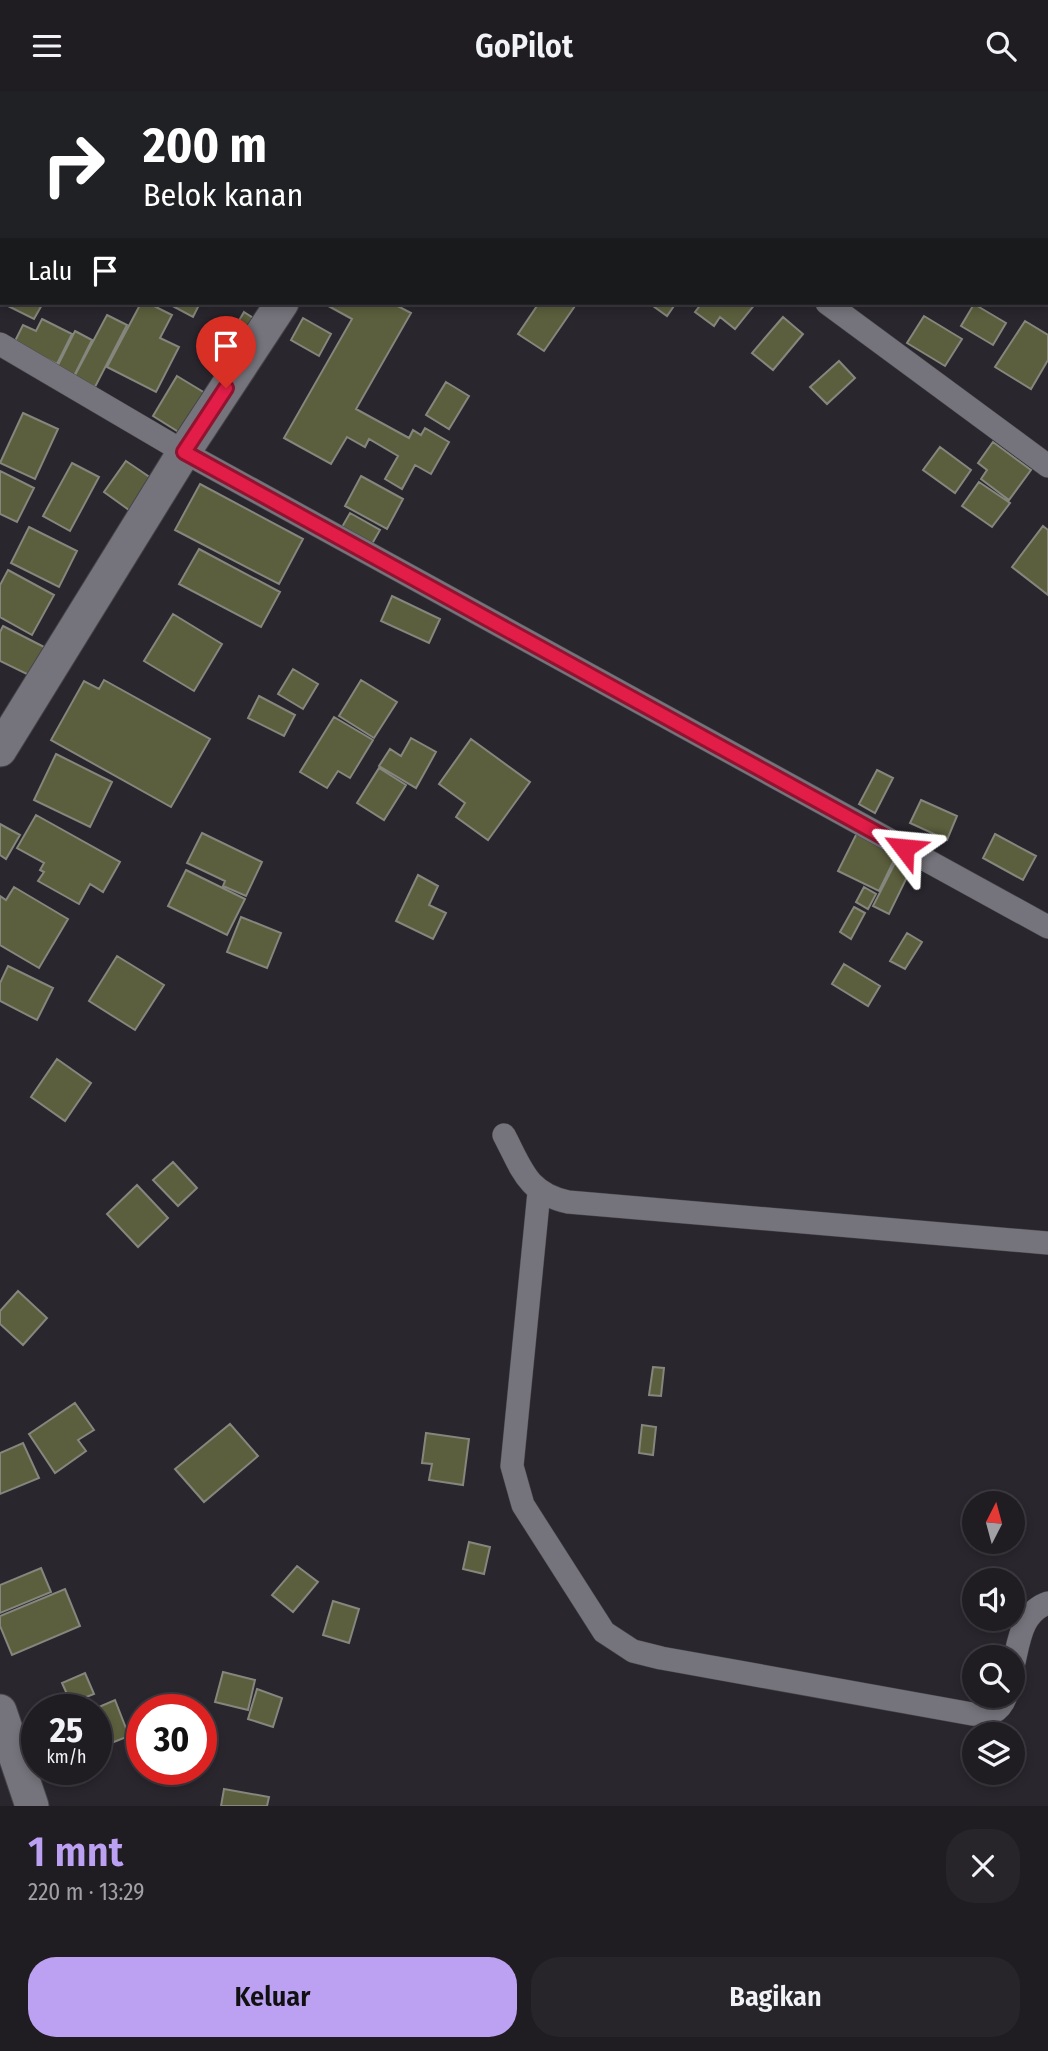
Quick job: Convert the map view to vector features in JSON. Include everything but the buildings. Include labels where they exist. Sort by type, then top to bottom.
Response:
[{"type":"street","points":[[0,750],[184,452],[281,305]]},
{"type":"street","points":[[830,305],[1048,466]]},
{"type":"street","points":[[0,344],[184,452],[1048,927]]},
{"type":"street","points":[[504,1135],[529,1182],[539,1192],[568,1202],[1048,1243]]},
{"type":"street","points":[[539,1192],[512,1466],[523,1505],[604,1632],[633,1651],[661,1658],[972,1714],[988,1715],[999,1708]]},
{"type":"street","points":[[1018,1645],[1024,1621],[1039,1606],[1048,1603]]},
{"type":"street","points":[[0,1710],[32,1806]]},
{"type":"route","points":[[226,388],[184,452],[904,848]]}]
